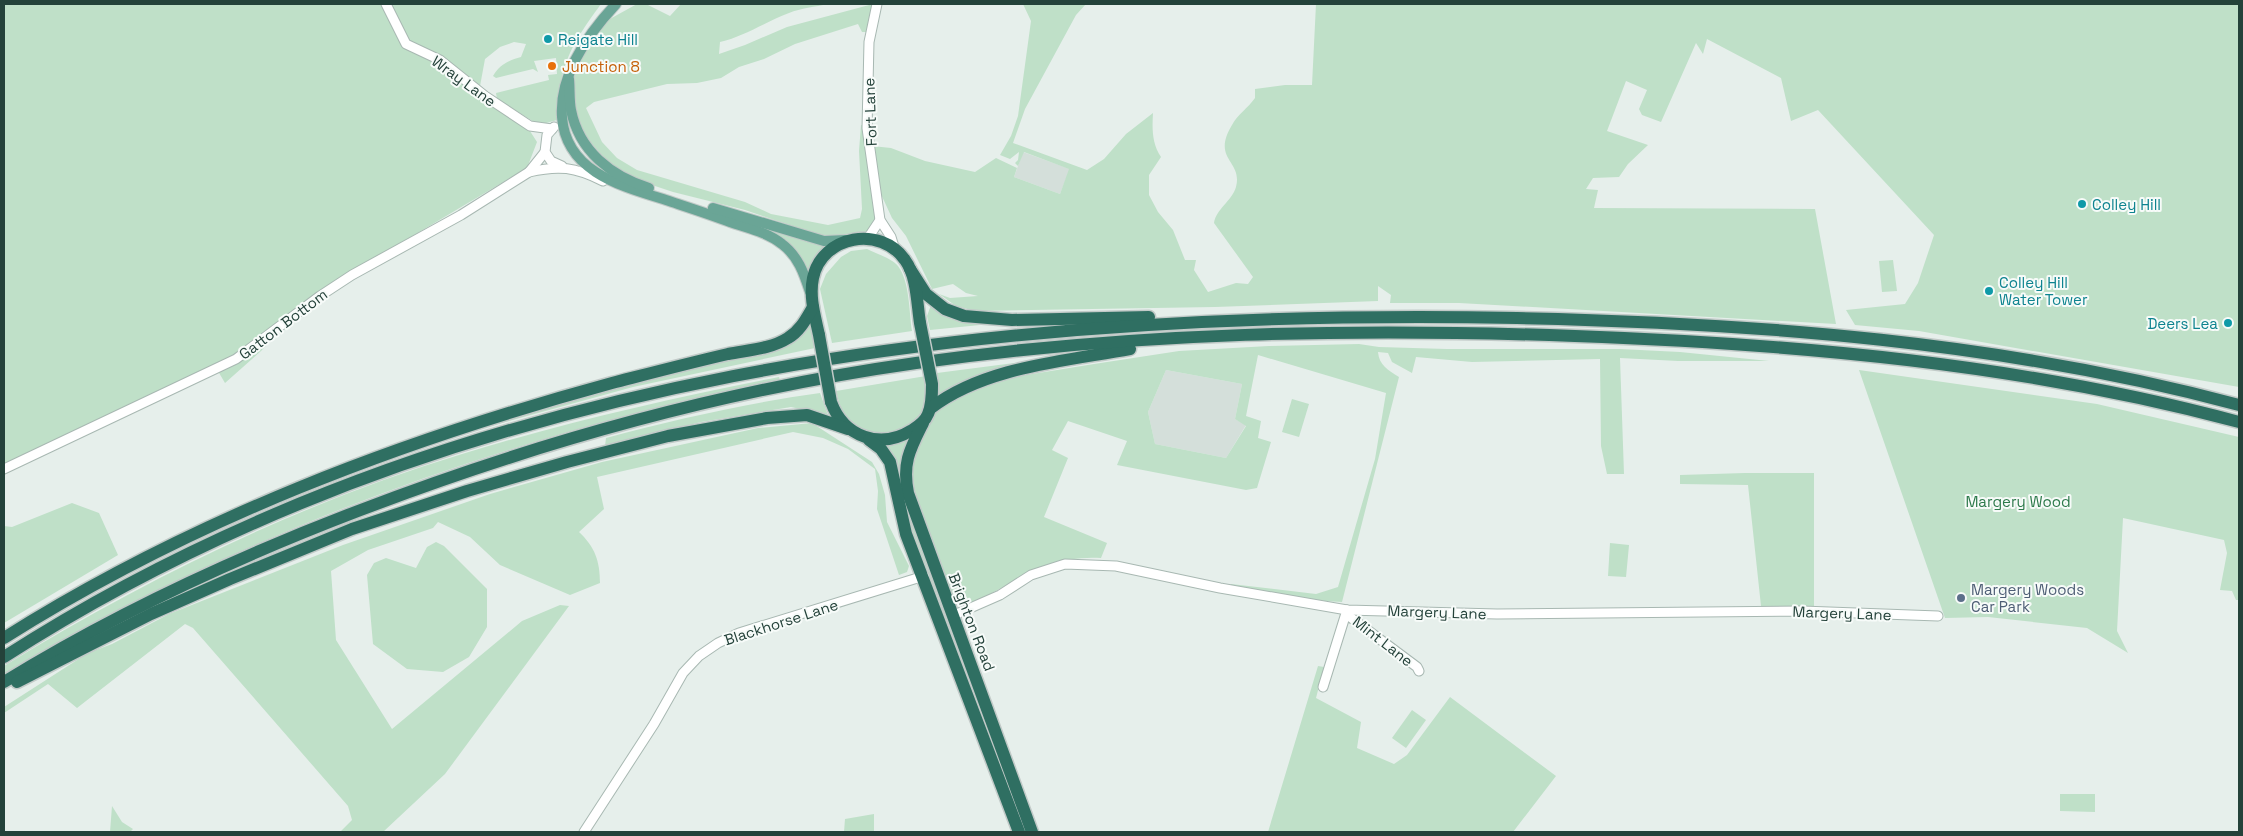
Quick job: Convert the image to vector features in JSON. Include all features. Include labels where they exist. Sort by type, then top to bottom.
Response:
[{"type":"highway","points":[[848,428],[835,411],[831,402],[812,303],[813,279],[818,266],[828,254],[848,240],[868,238],[886,244],[906,260],[926,294],[945,309],[964,316],[989,320],[1147,316],[1189,322]]},
{"type":"highway","points":[[910,269],[932,384],[930,408]]},
{"type":"highway","points":[[4,638],[68,600],[186,537],[287,492],[410,446],[506,414],[658,371],[779,343],[799,329],[812,303]]},
{"type":"highway","points":[[4,657],[127,584],[178,558],[303,502],[416,460],[517,429],[648,395],[843,357],[997,336],[1189,322],[1354,317],[1497,318],[1621,322],[1822,334],[1938,347],[2068,367],[2239,405]]},
{"type":"highway","points":[[4,682],[88,631],[216,568],[432,482],[589,432],[654,415],[787,385],[908,364],[1019,351],[1189,338],[1354,333],[1478,333],[1621,338],[1822,351],[2003,372],[2181,408],[2239,422]]},
{"type":"highway","points":[[930,408],[955,391],[996,376],[1189,338]]},
{"type":"highway","name":"Brighton Road","points":[[930,408],[910,447],[905,466],[905,479],[912,506],[1032,832]]},
{"type":"highway","points":[[4,689],[151,614],[230,579],[352,529],[423,504],[516,476],[668,436],[767,418],[807,415],[848,428]]},
{"type":"highway","points":[[821,419],[877,454],[884,465],[897,500]]},
{"type":"highway","points":[[869,440],[899,437],[923,423]]},
{"type":"highway","name":"Brighton Road","points":[[848,428],[881,449],[890,462],[906,534],[924,576],[1019,832]]},
{"type":"main road","points":[[616,4],[604,17],[581,50],[569,75],[562,96],[562,122],[573,151],[584,164],[597,174],[619,186],[754,229],[782,243],[800,264],[812,303]]},
{"type":"main road","points":[[569,75],[570,108],[580,139],[592,155],[612,171],[634,183],[816,239],[834,242],[848,240]]},
{"type":"street","name":"Wray Lane","points":[[386,4],[406,44],[440,60],[485,96],[535,127],[552,129]]},
{"type":"street","name":"Fort Lane","points":[[877,4],[869,42],[867,128],[880,220],[891,237],[895,250]]},
{"type":"street","points":[[562,122],[575,126]]},
{"type":"street","name":"Gatton Bottom","points":[[4,469],[236,359],[320,296],[352,275],[461,215],[529,172],[545,149],[547,135],[562,122]]},
{"type":"street","points":[[535,127],[551,161],[582,171],[638,195],[728,221]]},
{"type":"street","points":[[529,172],[562,166]]},
{"type":"street","points":[[868,238],[880,220]]},
{"type":"street","name":"Margery Lane","points":[[952,616],[1000,595],[1031,575],[1065,564],[1116,566],[1220,588],[1347,610],[1545,614],[1802,610],[1938,616]]},
{"type":"street","name":"Blackhorse Lane","points":[[584,832],[654,724],[683,673],[700,656],[718,643],[739,633],[924,576]]},
{"type":"street","points":[[1323,687],[1347,610]]},
{"type":"street","name":"Mint Lane","points":[[1347,610],[1350,617],[1420,671]]},
{"type":"shaded area","points":[[1023,152],[1070,169],[1060,194],[1014,177]]},
{"type":"shaded area","points":[[1166,370],[1242,384],[1235,419],[1246,425],[1226,458],[1155,444],[1148,412]]},
{"type":"green space","points":[[4,4],[601,4],[583,29],[568,57],[561,82],[557,120],[539,125],[497,99],[496,93],[549,80],[548,75],[557,74],[556,58],[534,61],[538,72],[533,69],[496,78],[493,76],[501,66],[508,61],[521,57],[526,44],[514,42],[500,47],[485,59],[478,97],[528,128],[537,142],[527,168],[320,291],[261,351],[225,383],[215,366],[4,466]]},
{"type":"green space","points":[[637,4],[646,4],[670,16],[681,4],[828,4],[794,11],[720,42],[719,54],[787,27],[873,4],[868,32],[862,32],[858,24],[795,44],[764,59],[739,67],[721,78],[697,83],[667,84],[594,102],[586,108],[602,142],[617,158],[637,170],[745,202],[771,214],[828,225],[860,218],[862,209],[859,151],[861,125],[866,127],[878,220],[875,226],[864,234],[825,237],[745,210],[673,192],[640,181],[609,163],[584,135],[577,118],[570,84],[581,50],[608,20]]},
{"type":"green space","points":[[1023,4],[1086,4],[1076,15],[1025,109],[1013,143],[1087,170],[1104,159],[1126,134],[1153,113],[1153,136],[1161,157],[1149,175],[1149,195],[1158,212],[1173,230],[1185,260],[1196,260],[1194,270],[1208,292],[1236,283],[1248,284],[1253,277],[1214,223],[1218,213],[1231,197],[1236,187],[1237,178],[1235,171],[1226,153],[1226,137],[1234,121],[1255,98],[1255,89],[1285,85],[1312,85],[1316,4],[2239,4],[2239,387],[1919,331],[1855,325],[1846,310],[1905,304],[1918,283],[1934,235],[1818,110],[1791,121],[1781,78],[1707,39],[1703,54],[1696,43],[1661,122],[1642,115],[1639,109],[1647,90],[1626,81],[1607,131],[1648,145],[1628,164],[1619,177],[1593,178],[1586,189],[1598,190],[1594,208],[1815,209],[1836,324],[1459,303],[1390,303],[1391,295],[1378,286],[1378,301],[1215,307],[975,311],[956,306],[939,294],[950,298],[978,296],[966,293],[953,284],[932,289],[906,236],[892,218],[880,192],[872,146],[891,148],[925,161],[975,172],[996,158],[1017,168],[1014,177],[1060,194],[1069,169],[1024,152],[1018,166],[1015,163],[1018,160],[1019,152],[1010,159],[1000,155],[1011,136],[1018,116],[1031,21]]},
{"type":"green space","points":[[768,228],[826,245],[828,248],[810,276],[793,249],[782,239],[767,230]]},
{"type":"green space","points":[[867,249],[892,261],[902,273],[907,289],[912,331],[832,343],[820,289],[826,274],[841,257],[851,251]]},
{"type":"green space","points":[[1893,260],[1897,291],[1882,292],[1879,261]]},
{"type":"green space","points":[[931,305],[952,317],[980,325],[930,330],[927,316]]},
{"type":"green space","points":[[812,324],[815,348],[633,387],[447,438],[540,408],[678,370]]},
{"type":"green space","points":[[1359,344],[1379,347],[1447,349],[1620,349],[1680,352],[1769,361],[1678,361],[1620,358],[1624,474],[1607,474],[1601,446],[1600,359],[1472,362],[1416,357],[1412,373],[1392,362],[1388,353],[1378,352],[1382,364],[1399,377],[1342,602],[1230,586],[1231,584],[1316,594],[1338,587],[1375,459],[1386,393],[1258,355],[1246,416],[1261,421],[1258,438],[1271,442],[1257,488],[1246,490],[1117,465],[1127,441],[1068,421],[1052,450],[1068,458],[1044,517],[1107,543],[1101,558],[1074,559],[1051,564],[1029,573],[969,604],[963,605],[949,596],[909,475],[915,446],[937,409],[979,386],[1026,375],[1179,351]],"holes":[[[1166,370],[1242,384],[1235,419],[1246,426],[1226,458],[1155,444],[1148,412]]]},
{"type":"green space","points":[[1059,357],[1012,366],[980,375],[951,388],[938,397],[937,373]]},
{"type":"green space","name":"Margery Wood","points":[[1859,370],[2097,404],[2239,437],[2239,600],[2236,600],[2232,591],[2220,590],[2227,553],[2224,540],[2123,518],[2117,631],[2128,653],[2087,628],[1988,617],[1945,618]]},
{"type":"green space","points":[[926,376],[927,397],[920,417],[906,429],[878,436],[849,421],[842,410],[836,391]]},
{"type":"green space","points":[[779,377],[780,380],[678,403],[577,429],[478,460],[380,494],[283,533],[188,576],[95,623],[4,674],[4,666],[169,573],[284,519],[343,495],[462,454],[540,431],[659,402]]},
{"type":"green space","points":[[820,393],[828,415],[791,407],[701,422],[605,446],[606,438],[659,424],[713,412]]},
{"type":"green space","points":[[1292,399],[1309,404],[1299,437],[1282,432]]},
{"type":"green space","points":[[812,423],[872,462],[879,474],[885,495],[887,522],[909,566],[907,572],[899,575],[877,509],[878,491],[875,469],[848,449],[823,438],[793,432],[597,477],[604,509],[579,532],[589,543],[596,555],[600,583],[570,595],[500,565],[470,537],[438,522],[433,528],[368,550],[331,571],[336,640],[392,729],[522,621],[560,605],[569,606],[445,774],[383,832],[340,832],[352,820],[348,806],[193,628],[185,624],[77,708],[48,684],[4,713],[4,707],[88,653],[112,644],[169,614],[343,545],[490,494],[602,462],[758,428]]},
{"type":"green space","points":[[911,436],[901,467],[1027,832],[1022,832],[946,629],[880,443]]},
{"type":"green space","points":[[1814,473],[1814,607],[1761,606],[1748,485],[1680,484],[1680,475]]},
{"type":"green space","points":[[72,503],[99,513],[118,555],[4,623],[4,526],[12,527]]},
{"type":"green space","points":[[436,542],[444,546],[487,589],[487,627],[469,657],[443,672],[407,669],[373,644],[367,575],[374,563],[386,558],[416,568],[427,547]]},
{"type":"green space","points":[[1610,543],[1629,545],[1626,577],[1608,576]]},
{"type":"green space","points":[[1318,666],[1324,667],[1316,698],[1361,722],[1357,748],[1394,764],[1407,755],[1450,697],[1556,776],[1513,832],[1268,832]]},
{"type":"green space","points":[[1412,710],[1426,720],[1406,748],[1392,738]]},
{"type":"green space","points":[[2060,794],[2095,794],[2095,812],[2060,811]]},
{"type":"green space","points":[[112,806],[122,822],[133,829],[130,832],[110,832]]},
{"type":"green space","points":[[874,814],[874,832],[844,832],[845,819]]},
{"type":"place","name":"Reigate Hill","points":[[548,39]]},
{"type":"place","name":"Junction 8","points":[[552,66]]},
{"type":"place","name":"Colley Hill","points":[[2082,204]]},
{"type":"place","name":"Colley Hill Water Tower","points":[[1989,291]]},
{"type":"place","name":"Deers Lea","points":[[2228,323]]},
{"type":"place","name":"Margery Woods Car Park","points":[[1961,598]]}]
